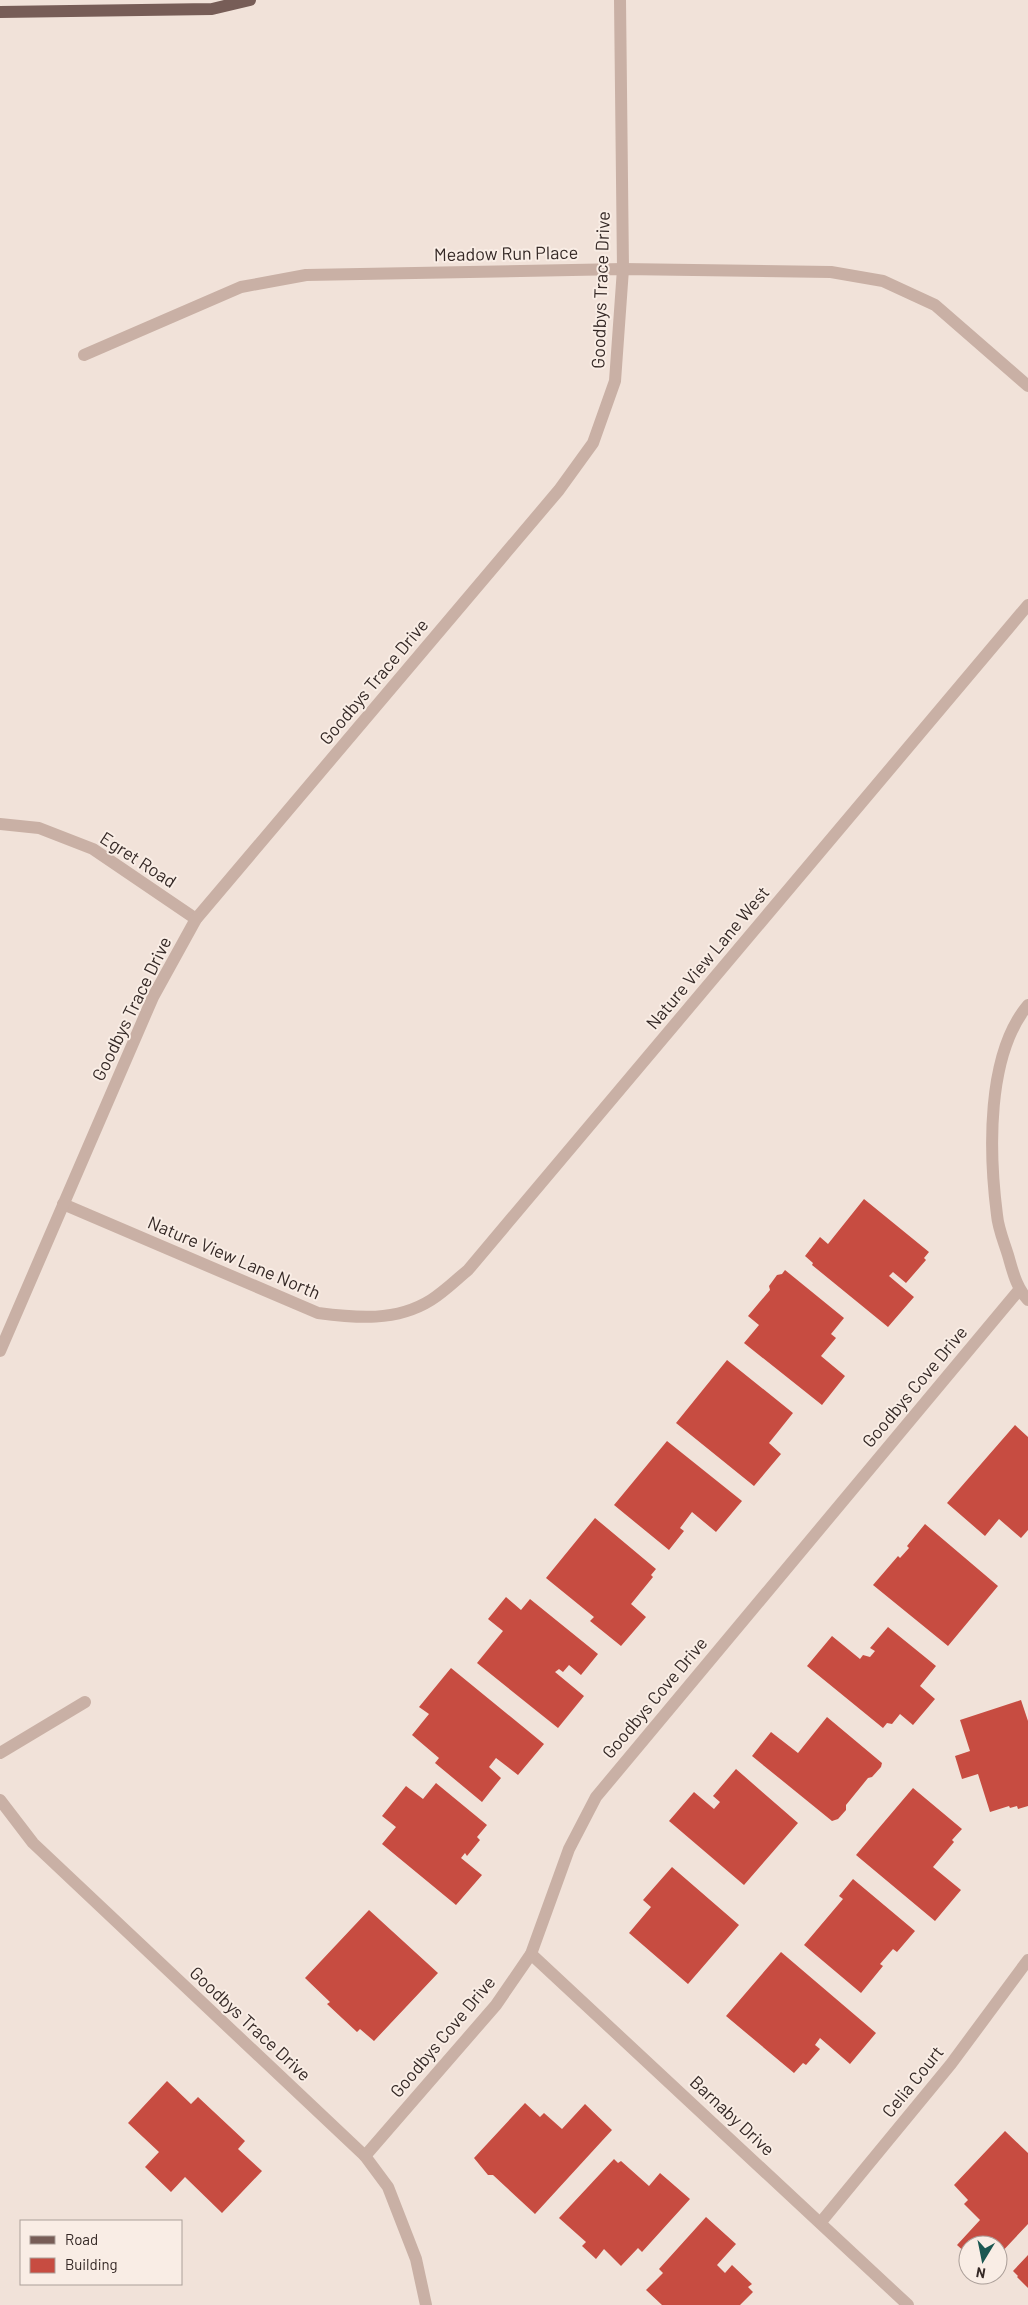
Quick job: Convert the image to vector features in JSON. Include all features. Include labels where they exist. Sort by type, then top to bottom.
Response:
[{"type":"main road","points":[[0,12],[212,9],[250,0]]},
{"type":"street","name":"Goodbys Trace Drive","points":[[0,1351],[153,997],[196,918],[559,490],[593,443],[614,381],[623,270],[620,0]]},
{"type":"street","name":"Meadow Run Place","points":[[84,355],[241,288],[306,275],[623,270],[831,272],[883,282],[935,305],[1028,386]]},
{"type":"street","name":"Nature View Lane West","points":[[398,1314],[431,1300],[468,1270],[1028,605]]},
{"type":"street","name":"Egret Road","points":[[0,824],[39,828],[93,849],[196,918]]},
{"type":"street","points":[[1024,1295],[997,1217],[993,1154],[995,1097],[1004,1048],[1028,1005]]},
{"type":"street","name":"Nature View Lane North","points":[[63,1204],[318,1313],[357,1318],[398,1314]]},
{"type":"street","name":"Goodbys Cove Drive","points":[[365,2156],[496,2005],[531,1954],[569,1849],[596,1797],[1024,1295]]},
{"type":"street","points":[[0,1753],[85,1702]]},
{"type":"street","name":"Goodbys Trace Drive","points":[[0,1800],[33,1843],[365,2156],[388,2187],[416,2259],[426,2305]]},
{"type":"street","name":"Barnaby Drive","points":[[531,1954],[908,2305]]},
{"type":"street","name":"Celia Court","points":[[821,2222],[951,2064],[1028,1960]]},
{"type":"building","points":[[864,1199],[929,1252],[924,1258],[926,1260],[906,1283],[893,1272],[889,1276],[914,1297],[888,1327],[812,1265],[813,1263],[805,1256],[820,1237],[828,1244]]},
{"type":"building","points":[[785,1270],[844,1318],[831,1334],[836,1338],[821,1356],[845,1376],[822,1405],[744,1343],[759,1325],[748,1316],[770,1290],[769,1286],[777,1275],[782,1274]]},
{"type":"building","points":[[727,1360],[793,1413],[769,1443],[781,1454],[754,1486],[676,1423]]},
{"type":"building","points":[[1015,1425],[1028,1437],[1028,1530],[1021,1538],[999,1519],[985,1536],[947,1503]]},
{"type":"building","points":[[667,1441],[742,1501],[716,1532],[692,1512],[680,1528],[684,1531],[669,1550],[614,1505]]},
{"type":"building","points":[[595,1518],[656,1569],[651,1575],[653,1577],[631,1604],[646,1617],[621,1646],[590,1621],[594,1617],[546,1578]]},
{"type":"building","points":[[925,1524],[998,1586],[948,1646],[873,1585],[898,1556],[900,1558],[909,1548],[907,1546]]},
{"type":"building","points":[[506,1597],[521,1610],[530,1599],[598,1654],[581,1675],[569,1665],[563,1672],[559,1669],[555,1672],[584,1696],[558,1728],[477,1663],[503,1631],[488,1619]]},
{"type":"building","points":[[888,1627],[936,1666],[920,1686],[935,1699],[913,1725],[900,1714],[892,1724],[887,1723],[883,1728],[807,1666],[832,1636],[860,1659],[863,1655],[870,1657],[875,1651],[870,1648]]},
{"type":"building","points":[[451,1668],[544,1744],[518,1775],[496,1758],[489,1767],[501,1778],[482,1802],[435,1763],[439,1758],[412,1735],[429,1714],[419,1707]]},
{"type":"building","points":[[1021,1700],[1028,1721],[1028,1806],[1018,1809],[1017,1806],[1010,1808],[1009,1806],[990,1812],[978,1774],[962,1779],[955,1756],[970,1751],[960,1720]]},
{"type":"building","points":[[827,1717],[882,1763],[881,1767],[872,1777],[868,1778],[846,1805],[846,1810],[838,1819],[832,1821],[752,1756],[771,1732],[798,1753]]},
{"type":"building","points":[[736,1769],[798,1823],[744,1885],[669,1821],[694,1792],[714,1809],[720,1802],[713,1796]]},
{"type":"building","points":[[436,1783],[487,1825],[477,1837],[480,1840],[467,1856],[465,1853],[461,1858],[482,1875],[456,1905],[382,1844],[396,1827],[382,1816],[406,1786],[423,1799]]},
{"type":"building","points":[[913,1788],[962,1829],[952,1840],[954,1842],[933,1867],[961,1890],[935,1921],[856,1855]]},
{"type":"building","points":[[672,1867],[739,1925],[688,1984],[629,1933],[651,1907],[643,1900]]},
{"type":"building","points":[[853,1879],[915,1931],[897,1952],[893,1949],[880,1964],[883,1966],[861,1993],[804,1945],[843,1899],[839,1896]]},
{"type":"building","points":[[369,1910],[438,1973],[374,2041],[360,2029],[357,2032],[327,2004],[330,2002],[305,1978]]},
{"type":"building","points":[[781,1952],[876,2033],[850,2064],[820,2038],[815,2045],[820,2049],[806,2065],[803,2063],[794,2073],[726,2016]]},
{"type":"building","points":[[167,2081],[191,2104],[198,2097],[245,2141],[238,2149],[262,2171],[222,2213],[185,2177],[171,2192],[145,2167],[159,2152],[128,2123]]},
{"type":"building","points":[[525,2103],[540,2117],[544,2113],[562,2129],[585,2104],[612,2130],[535,2214],[493,2175],[488,2175],[474,2158]]},
{"type":"building","points":[[1005,2131],[1028,2153],[1028,2224],[1008,2245],[1008,2235],[966,2235],[980,2220],[964,2204],[968,2200],[954,2185]]},
{"type":"building","points":[[614,2159],[618,2163],[621,2161],[649,2186],[660,2173],[690,2199],[642,2252],[638,2248],[621,2266],[604,2249],[596,2259],[582,2246],[586,2242],[559,2218]]},
{"type":"building","points":[[706,2217],[736,2244],[717,2265],[725,2273],[732,2265],[752,2284],[748,2287],[753,2292],[740,2305],[662,2305],[646,2290],[663,2273],[659,2269]]},
{"type":"building","points":[[1028,2255],[1028,2288],[1013,2271]]}]
